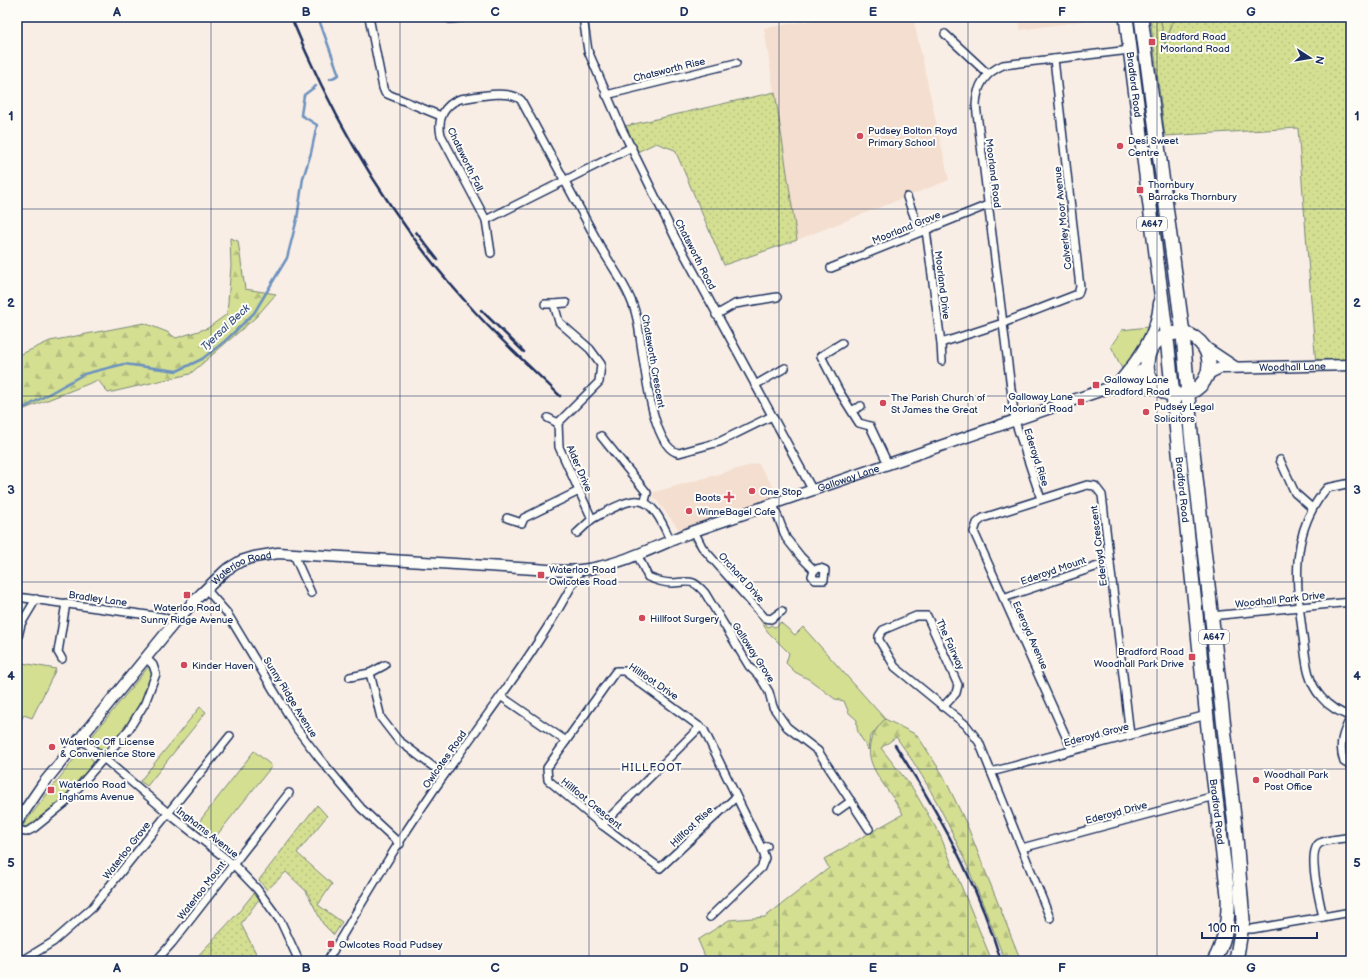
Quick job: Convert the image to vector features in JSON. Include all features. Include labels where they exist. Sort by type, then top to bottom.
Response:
[{"type":"highway","name":"Bradford Road","points":[[1126,17],[1167,337],[1215,796],[1228,895],[1228,915],[1225,933],[1220,950],[1214,961]]},
{"type":"highway","name":"Bradford Road","points":[[1141,17],[1183,334],[1211,616],[1235,826],[1243,910],[1243,929],[1236,961]]},
{"type":"highway","points":[[1183,334],[1193,337],[1202,345],[1208,357],[1208,374],[1196,390],[1173,394],[1157,388],[1149,374],[1147,365],[1149,354],[1154,344],[1167,337],[1183,334]]},
{"type":"main road","points":[[1117,385],[1135,363],[1156,326],[1160,286]]},
{"type":"main road","points":[[1202,345],[1235,367]]},
{"type":"main road","name":"Galloway Lane","points":[[580,570],[606,565],[694,531],[814,491],[1117,385],[1132,378],[1147,365]]},
{"type":"main road","name":"Woodhall Lane","points":[[1208,374],[1220,368],[1235,367],[1351,365]]},
{"type":"main road","name":"Galloway Lane","points":[[1117,385],[1137,384],[1157,388]]},
{"type":"main road","name":"Waterloo Road","points":[[17,822],[43,784],[175,622],[226,570],[241,562],[264,555],[278,553],[497,567],[580,570]]},
{"type":"street","points":[[369,17],[385,93],[441,116]]},
{"type":"street","points":[[450,19],[468,17]]},
{"type":"street","name":"Chatsworth Road","points":[[583,17],[588,51],[606,95],[675,237],[814,491]]},
{"type":"street","points":[[945,34],[988,74],[1004,65],[1130,50]]},
{"type":"street","name":"Calverley Moor Avenue","points":[[1003,323],[1076,296],[1079,291],[1054,59]]},
{"type":"street","name":"Chatsworth Rise","points":[[606,95],[736,63]]},
{"type":"street","name":"Moorland Road","points":[[988,74],[979,87],[976,105],[1015,421]]},
{"type":"street","name":"Chatsworth Fall","points":[[491,253],[486,220],[441,135],[441,116],[450,105],[460,99],[506,94],[517,96],[564,180]]},
{"type":"street","points":[[486,220],[632,147]]},
{"type":"street","name":"Chatsworth Crescent","points":[[564,180],[634,307],[655,423],[668,445],[675,452],[679,452],[719,442],[772,416]]},
{"type":"street","name":"Moorland Drive","points":[[907,197],[923,231],[941,343],[942,361]]},
{"type":"street","name":"Moorland Grove","points":[[831,268],[988,204]]},
{"type":"street","points":[[716,314],[735,304],[777,297]]},
{"type":"street","points":[[545,304],[566,303]]},
{"type":"street","points":[[548,418],[558,423],[599,382],[602,364],[590,349],[559,322],[554,304]]},
{"type":"street","points":[[941,343],[1003,323]]},
{"type":"street","points":[[842,343],[821,356],[839,391],[853,410],[859,423],[870,426],[888,464]]},
{"type":"street","points":[[755,385],[785,368]]},
{"type":"street","points":[[853,410],[861,406]]},
{"type":"street","name":"Ederoyd Rise","points":[[1015,421],[1041,499]]},
{"type":"street","name":"Alder Drive","points":[[558,423],[559,447],[592,519]]},
{"type":"street","points":[[601,436],[647,493],[645,501]]},
{"type":"street","points":[[1280,460],[1295,493],[1312,508]]},
{"type":"street","points":[[1351,483],[1327,488],[1312,508],[1302,535],[1298,557],[1299,607],[1308,674],[1320,696],[1334,710],[1351,717],[1341,740],[1341,753],[1344,762],[1351,766]]},
{"type":"street","name":"Ederoyd Crescent","points":[[975,527],[983,518],[1087,484],[1098,488],[1102,495],[1130,735]]},
{"type":"street","points":[[507,518],[522,523],[524,518],[579,491]]},
{"type":"street","points":[[577,533],[592,519],[620,504],[633,500],[645,501],[653,507],[662,520],[670,540]]},
{"type":"street","points":[[773,504],[786,538],[801,557],[814,570]]},
{"type":"street","name":"Ederoyd Avenue","points":[[975,527],[975,537],[1072,750]]},
{"type":"street","name":"Orchard Drive","points":[[694,531],[702,547],[765,618],[771,619],[782,610]]},
{"type":"street","points":[[294,554],[311,593]]},
{"type":"street","name":"Galloway Grove","points":[[637,554],[648,578],[671,583],[687,581],[696,583],[705,593],[749,666],[760,677],[769,692],[773,707],[787,727],[818,752],[869,829]]},
{"type":"street","name":"Ederoyd Mount","points":[[1003,598],[1110,562]]},
{"type":"street","name":"Owlcotes Road","points":[[327,961],[368,893],[444,775],[502,697],[565,599],[580,570]]},
{"type":"street","name":"Sunny Ridge Avenue","points":[[206,589],[227,613],[297,729],[361,808],[400,844]]},
{"type":"street","name":"Bradley Lane","points":[[17,597],[162,617],[175,622]]},
{"type":"street","points":[[17,641],[21,624],[36,599]]},
{"type":"street","name":"Woodhall Park Drive","points":[[1211,616],[1351,602]]},
{"type":"street","points":[[62,659],[58,652],[66,604]]},
{"type":"street","name":"The Fairway","points":[[943,707],[956,693],[958,685],[927,616],[916,616],[883,630],[879,636],[879,640],[895,667],[943,707],[966,725],[979,742],[1050,918]]},
{"type":"street","points":[[17,830],[26,832],[53,814],[75,793],[102,759],[129,729],[145,703],[156,674],[153,664],[146,658]]},
{"type":"street","points":[[350,677],[370,673],[385,665]]},
{"type":"street","name":"Hillfoot Drive","points":[[566,740],[613,675],[620,670],[627,673],[700,727],[707,735],[736,798],[764,847],[765,858],[761,868],[710,917]]},
{"type":"street","points":[[370,673],[381,718],[398,740],[444,775]]},
{"type":"street","points":[[502,697],[566,740]]},
{"type":"street","name":"Ederoyd Grove","points":[[991,772],[1207,715]]},
{"type":"street","points":[[602,826],[700,727]]},
{"type":"street","name":"Waterloo Grove","points":[[22,961],[53,942],[92,908],[230,736]]},
{"type":"street","name":"Inghams Avenue","points":[[81,739],[102,759],[234,865],[257,889],[281,922],[299,961]]},
{"type":"street","name":"Hillfoot Crescent","points":[[566,740],[547,768],[548,780],[602,826],[660,868]]},
{"type":"street","name":"Waterloo Mount","points":[[156,961],[234,865],[289,792]]},
{"type":"street","name":"Ederoyd Drive","points":[[1022,848],[1215,796]]},
{"type":"street","name":"Hillfoot Rise","points":[[660,868],[736,798]]},
{"type":"street","points":[[837,810],[851,801]]},
{"type":"street","points":[[1323,917],[1314,863],[1313,854],[1315,848],[1319,843],[1325,841],[1351,837]]},
{"type":"street","points":[[1243,929],[1252,929],[1351,912]]},
{"type":"shaded area","name":"Pudsey Bolton Royd Primary School","points":[[834,17],[913,17],[949,180],[797,240],[764,28]]},
{"type":"shaded area","points":[[1019,17],[1111,17],[1020,30]]},
{"type":"shaded area","points":[[758,463],[782,501],[683,535],[651,493]]},
{"type":"green space","points":[[1150,17],[1160,17],[1165,44],[1175,17],[1351,17],[1351,357],[1346,358],[1349,365],[1316,366],[1298,128],[1165,136]]},
{"type":"green space","points":[[1160,17],[1175,17],[1165,44]]},
{"type":"green space","points":[[775,92],[797,240],[724,265],[675,150],[656,143],[635,153],[621,127]]},
{"type":"green space","points":[[230,238],[238,241],[245,289],[276,294],[256,317],[190,374],[108,393],[98,380],[17,412],[17,356],[50,341],[144,323],[167,332],[176,338],[208,328],[227,314],[231,266]]},
{"type":"green space","points":[[1156,326],[1125,375],[1111,346],[1122,330]]},
{"type":"green space","points":[[694,538],[768,627],[771,625],[774,627],[778,626],[780,622],[795,635],[803,627],[885,719],[870,737],[868,750],[858,732],[857,720],[849,713],[844,701],[835,699],[810,680],[795,672],[786,663],[789,653],[768,632],[757,615],[690,539]]},
{"type":"green space","points":[[17,662],[56,669],[32,718],[24,715],[17,727]]},
{"type":"green space","points":[[149,666],[153,672],[152,677],[138,710],[106,751],[103,751],[89,740]]},
{"type":"green space","points":[[200,707],[206,712],[147,786],[140,781]]},
{"type":"green space","points":[[885,719],[917,735],[943,775],[967,825],[1021,961],[1005,961],[983,903],[958,845],[930,789],[914,762],[896,737],[881,748],[913,789],[940,835],[992,961],[707,961],[698,940],[729,920],[765,917],[829,868],[824,859],[903,814],[879,778],[873,767],[870,756],[870,745],[875,732]]},
{"type":"green space","points":[[81,750],[93,760],[93,764],[79,782],[52,811],[42,819],[21,828]]},
{"type":"green space","points":[[254,751],[272,766],[213,840],[195,827]]},
{"type":"green space","points":[[317,805],[327,816],[297,853],[332,884],[318,905],[342,922],[334,935],[323,924],[306,891],[286,872],[267,890],[259,880]]},
{"type":"green space","points":[[257,889],[262,895],[241,924],[260,961],[193,961],[238,913]]},
{"type":"waterway","name":"Tyersal Beck","points":[[318,17],[339,75],[330,79]]},
{"type":"waterway","name":"Tyersal Beck","points":[[17,412],[84,374],[124,364],[177,371],[202,359],[225,341],[254,313],[287,258],[297,219],[303,178],[311,153],[317,125],[301,115],[304,95],[316,86]]},
{"type":"railway","points":[[291,17],[327,97],[370,173],[394,210],[447,280],[476,313],[560,396]]},
{"type":"railway","points":[[416,232],[438,260]]},
{"type":"railway","points":[[481,310],[524,352]]},
{"type":"railway","points":[[895,745],[927,796],[956,849],[981,904],[1001,961]]},
{"type":"place","name":"Bradford Road Moorland Road","points":[[1152,42]]},
{"type":"place","name":"Pudsey Bolton Royd Primary School","points":[[860,136]]},
{"type":"place","name":"Desi Sweet Centre","points":[[1120,146]]},
{"type":"place","name":"Thornbury Barracks Thornbury","points":[[1140,190]]},
{"type":"place","name":"Galloway Lane Bradford Road","points":[[1096,385]]},
{"type":"place","name":"Galloway Lane Moorland Road","points":[[1081,402]]},
{"type":"place","name":"The Parish Church of St James the Great","points":[[883,403]]},
{"type":"place","name":"Pudsey Legal Solicitors","points":[[1146,412]]},
{"type":"place","name":"One Stop","points":[[752,491]]},
{"type":"place","name":"Boots","points":[[729,497]]},
{"type":"place","name":"WinneBagel Cafe","points":[[689,511]]},
{"type":"place","name":"Waterloo Road Owlcotes Road","points":[[541,575]]},
{"type":"place","name":"Waterloo Road Sunny Ridge Avenue","points":[[187,595]]},
{"type":"place","name":"Hillfoot Surgery","points":[[642,618]]},
{"type":"place","name":"Bradford Road Woodhall Park Drive","points":[[1192,657]]},
{"type":"place","name":"Kinder Haven","points":[[184,665]]},
{"type":"place","name":"Waterloo Off License & Convenience Store","points":[[52,747]]},
{"type":"place","name":"Woodhall Park Post Office","points":[[1256,780]]},
{"type":"place","name":"Waterloo Road Inghams Avenue","points":[[51,790]]},
{"type":"place","name":"Owlcotes Road Pudsey","points":[[331,944]]},
{"type":"district","name":"HILLFOOT","points":[[652,767]]}]
